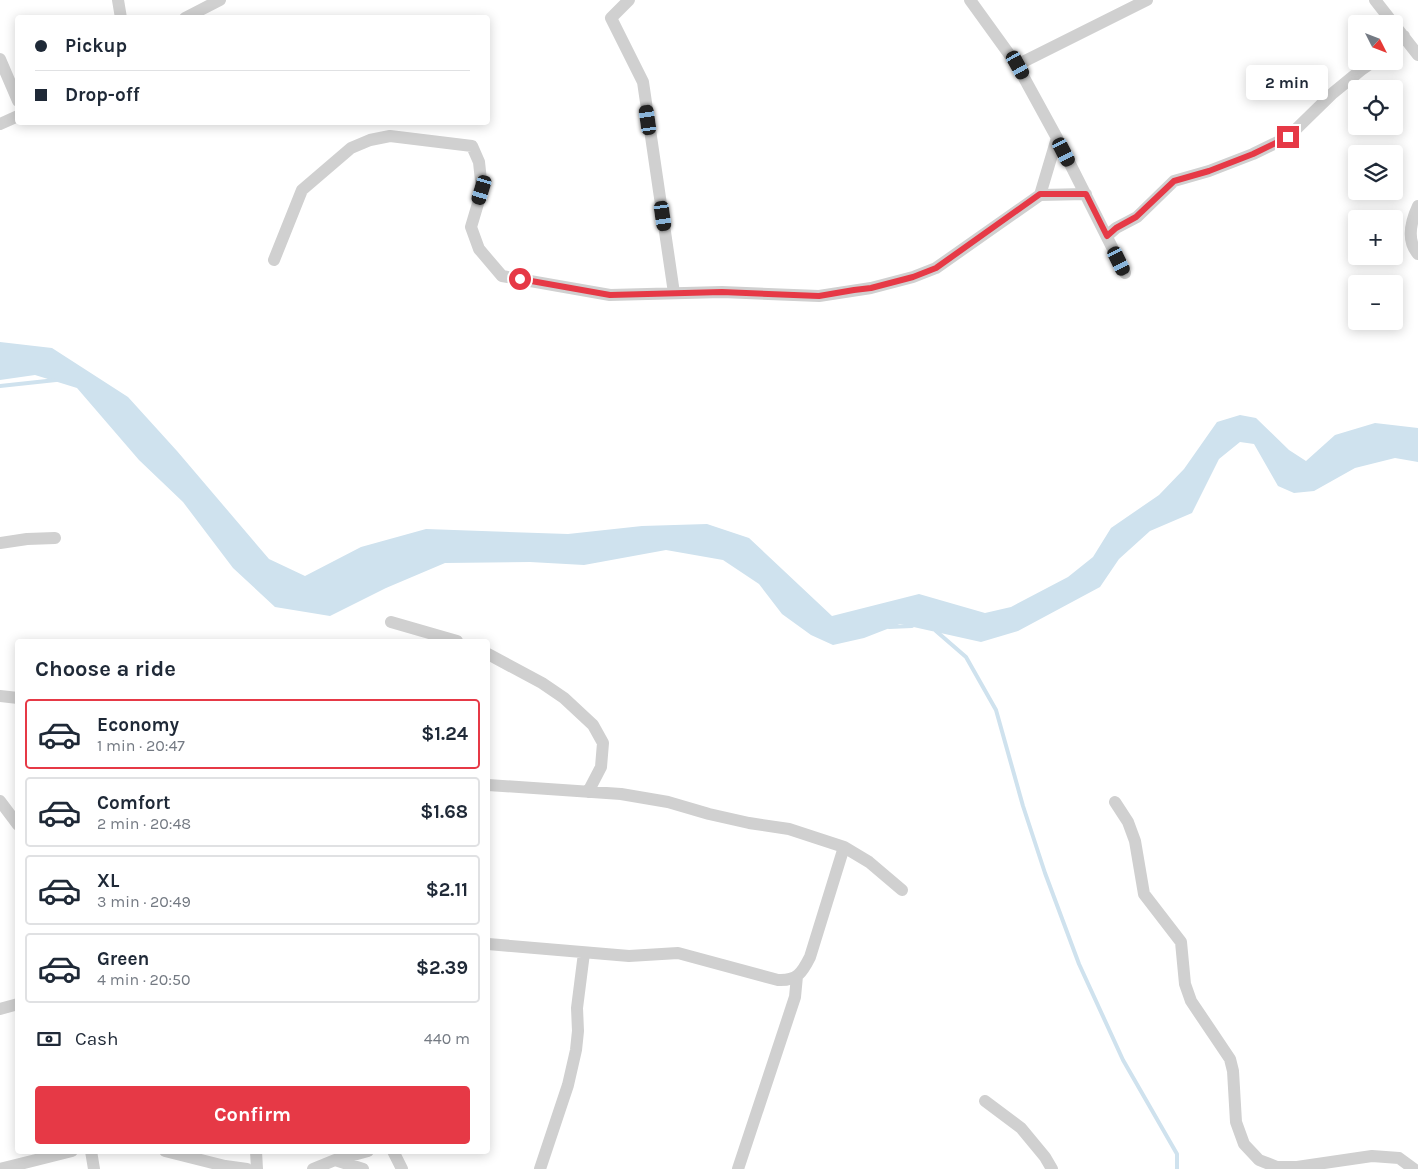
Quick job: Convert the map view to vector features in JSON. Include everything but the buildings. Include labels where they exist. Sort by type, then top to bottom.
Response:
[{"type":"street","points":[[118,0],[121,15]]},
{"type":"street","points":[[191,15],[220,0]]},
{"type":"street","points":[[630,0],[611,18],[643,82],[674,293]]},
{"type":"street","points":[[970,0],[1018,65],[1125,273]]},
{"type":"street","points":[[1018,65],[1147,0]]},
{"type":"street","points":[[1375,0],[1418,55]]},
{"type":"street","points":[[0,59],[15,94]]},
{"type":"street","points":[[1107,236],[1116,228],[1136,217],[1174,181],[1209,171],[1253,154],[1288,137],[1333,93],[1361,70]]},
{"type":"street","points":[[0,124],[15,117]]},
{"type":"street","points":[[274,260],[302,190],[352,148],[370,140],[390,136],[472,146],[479,162],[482,190],[471,227],[479,249],[502,276],[610,295],[722,292],[819,296],[871,288],[913,277],[936,268],[1040,194],[1086,194]]},
{"type":"street","points":[[1040,194],[1057,138]]},
{"type":"street","points":[[1418,206],[1414,215],[1410,241],[1418,254]]},
{"type":"street","points":[[0,543],[27,539],[55,538]]},
{"type":"street","points":[[391,622],[449,639]]},
{"type":"street","points":[[490,655],[542,683],[564,698],[593,725],[603,743],[601,767],[588,792]]},
{"type":"street","points":[[0,696],[15,698]]},
{"type":"street","points":[[490,786],[621,794],[668,802],[741,821],[789,828],[844,847],[869,862],[902,890]]},
{"type":"street","points":[[0,801],[15,821]]},
{"type":"street","points":[[1115,802],[1128,822],[1135,841],[1144,894],[1181,942],[1185,984],[1191,1001],[1230,1059],[1233,1071],[1236,1122],[1244,1144],[1259,1160],[1278,1167],[1297,1167],[1372,1156],[1399,1158],[1414,1169]]},
{"type":"street","points":[[490,944],[629,956],[678,953],[778,980],[790,980],[802,972],[810,957],[844,847]]},
{"type":"street","points":[[540,1169],[568,1085],[576,1050],[578,1031],[577,1008],[584,953]]},
{"type":"street","points":[[738,1169],[795,997],[797,976]]},
{"type":"street","points":[[0,1009],[15,1005]]},
{"type":"street","points":[[985,1101],[1021,1128],[1045,1157],[1052,1169]]},
{"type":"street","points":[[0,1169],[60,1154]]},
{"type":"street","points":[[92,1154],[94,1169]]},
{"type":"street","points":[[176,1154],[223,1167],[247,1169]]},
{"type":"street","points":[[256,1154],[257,1169]]},
{"type":"street","points":[[313,1169],[357,1154]]},
{"type":"street","points":[[394,1154],[402,1169]]},
{"type":"street","points":[[335,1160],[363,1169]]},
{"type":"water","points":[[0,342],[52,348],[128,397],[177,451],[269,559],[305,576],[361,547],[426,529],[568,534],[642,526],[707,524],[749,538],[832,616],[919,594],[985,613],[1011,607],[1068,577],[1093,557],[1111,528],[1159,495],[1184,469],[1217,422],[1240,415],[1256,418],[1289,450],[1306,461],[1335,435],[1375,423],[1418,428],[1418,462],[1395,458],[1355,468],[1314,491],[1294,493],[1278,486],[1254,444],[1240,442],[1219,459],[1192,513],[1150,531],[1119,559],[1100,587],[1018,631],[981,642],[900,624],[864,638],[833,645],[811,635],[782,614],[759,584],[723,560],[666,550],[584,565],[530,562],[445,563],[386,588],[330,616],[275,607],[233,568],[183,502],[139,460],[77,388],[35,375],[0,380]]},
{"type":"waterway","points":[[0,386],[56,380]]},
{"type":"waterway","points":[[889,627],[912,626]]},
{"type":"waterway","points":[[936,631],[966,657],[996,710],[1023,806],[1045,873],[1079,964],[1123,1060],[1177,1154],[1177,1169]]},
{"type":"route","points":[[520,279],[610,295],[722,292],[819,296],[871,288],[913,277],[936,268],[1040,194],[1086,194],[1107,236],[1116,228],[1136,217],[1174,181],[1209,171],[1253,154],[1288,137]]}]
